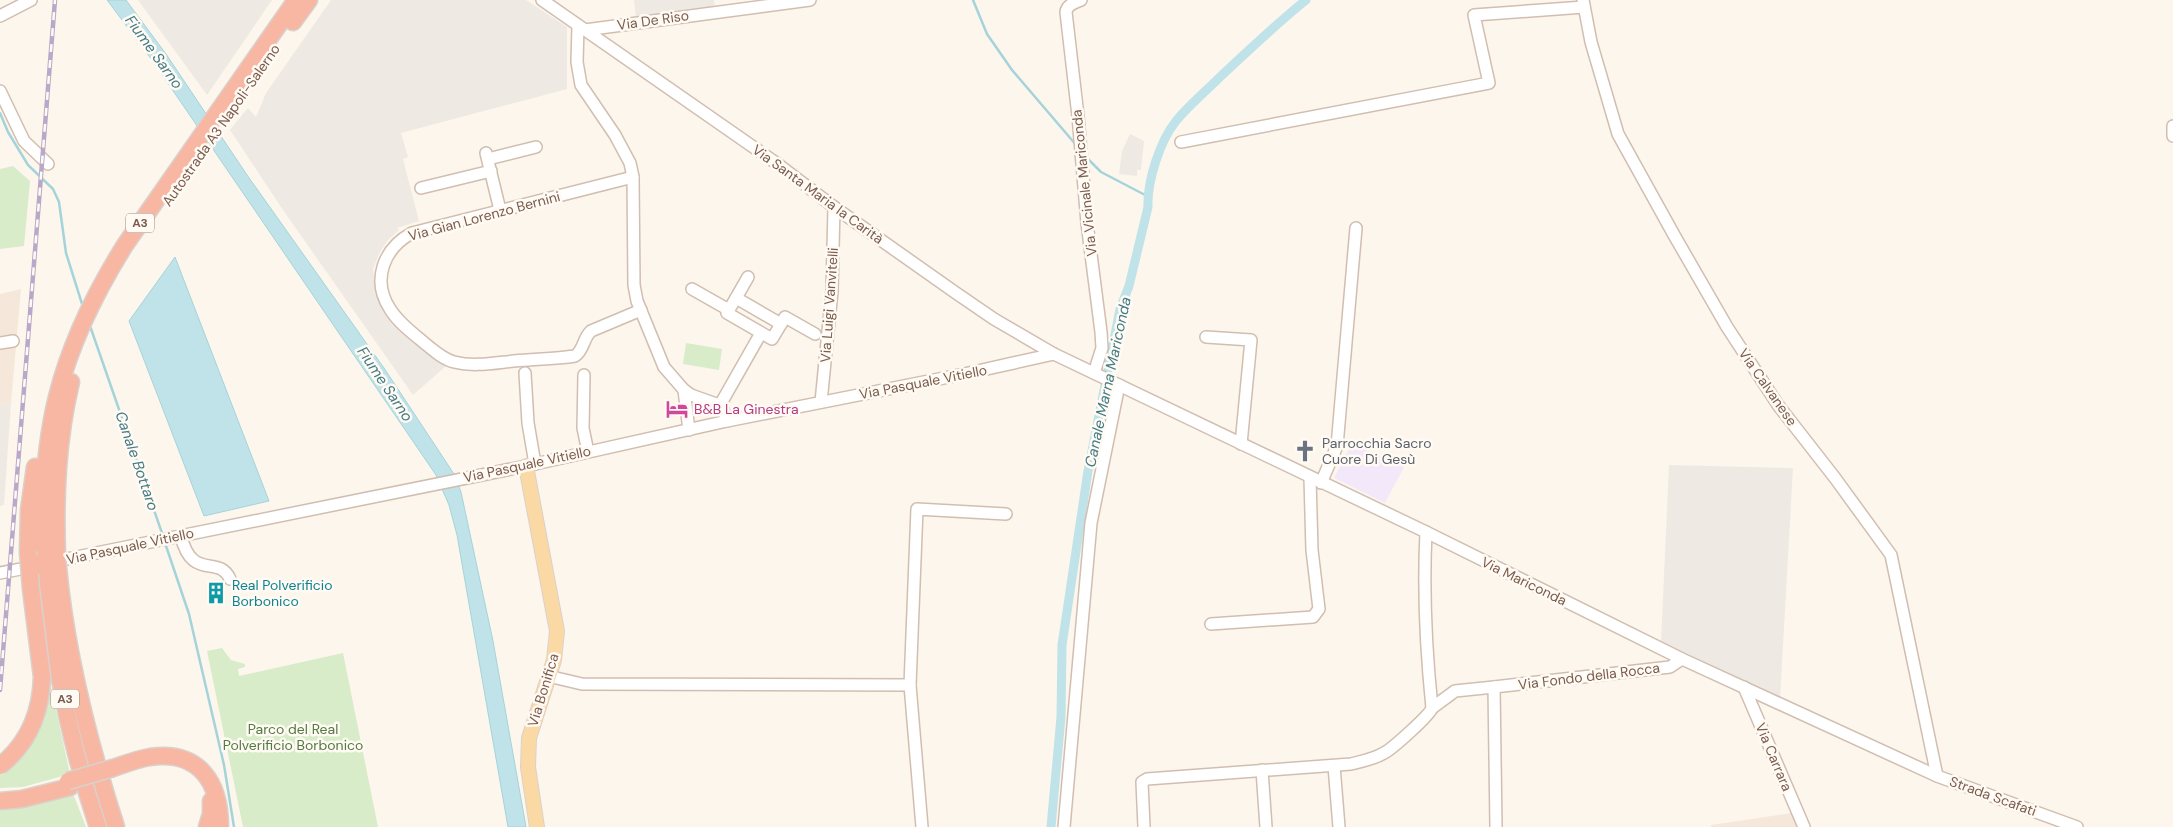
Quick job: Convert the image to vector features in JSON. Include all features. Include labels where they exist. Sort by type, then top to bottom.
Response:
[{"type":"highway","name":"Autostrada A3 Napoli-Salerno","points":[[226,110],[296,0]]},
{"type":"highway","name":"Autostrada A3 Napoli-Salerno","points":[[98,827],[80,768],[57,663],[51,563],[42,510],[51,417],[66,360],[84,319],[136,248],[194,156],[226,110],[309,0]]},
{"type":"highway","name":"Autostrada A3 Napoli-Salerno","points":[[98,302],[88,336],[72,377],[61,430],[51,563],[62,600],[81,701],[116,827]]},
{"type":"highway","points":[[0,766],[16,751],[32,728],[40,704],[42,677],[30,589],[28,552],[29,510],[34,471],[44,428],[60,384]]},
{"type":"highway","points":[[62,600],[74,635],[112,786],[127,827]]},
{"type":"highway","points":[[0,802],[22,799],[150,758],[166,756],[190,761],[207,776],[214,789],[218,803],[220,827]]},
{"type":"highway","points":[[114,771],[167,762],[185,766],[198,775],[209,792],[211,814],[207,827]]},
{"type":"highway","points":[[0,794],[69,784]]},
{"type":"main road","name":"Via Bonifica","points":[[530,465],[557,631],[554,660],[533,720],[528,750],[529,781],[537,827]]},
{"type":"street","points":[[0,16],[31,0]]},
{"type":"street","name":"Via Santa Maria la Carità","points":[[542,0],[779,165],[834,207],[971,304],[1054,354],[1116,384]]},
{"type":"street","name":"Via De Riso","points":[[581,28],[810,0]]},
{"type":"street","name":"Via Vicinale Mariconda","points":[[1081,0],[1071,4],[1066,12],[1080,140],[1086,223],[1101,332],[1102,348],[1098,375]]},
{"type":"street","points":[[1181,142],[1489,83],[1474,15],[1583,4]]},
{"type":"street","name":"Via Calvanese","points":[[1583,4],[1591,42],[1618,134],[1674,235],[1727,327],[1778,405],[1835,478],[1891,555],[1937,776]]},
{"type":"street","points":[[581,28],[577,62],[581,85],[615,135],[630,163],[633,177],[634,285],[640,310],[664,367],[684,390],[704,401],[720,405],[724,410],[727,421]]},
{"type":"street","points":[[0,91],[24,141],[48,164]]},
{"type":"street","points":[[2173,126],[2173,136]]},
{"type":"street","points":[[500,210],[487,156],[536,146]]},
{"type":"street","points":[[421,188],[491,171]]},
{"type":"street","name":"Via Gian Lorenzo Bernini","points":[[633,177],[412,233],[391,248],[382,265],[381,283],[390,310],[412,333],[440,356],[451,362],[474,365],[572,356],[580,352],[586,337],[591,331],[640,310]]},
{"type":"street","name":"Via Luigi Vanvitelli","points":[[821,402],[832,291],[834,207]]},
{"type":"street","points":[[1211,624],[1313,617],[1319,610],[1312,550],[1316,481],[1337,446],[1356,228]]},
{"type":"street","points":[[748,277],[727,314],[772,339],[784,317],[815,334]]},
{"type":"street","points":[[692,289],[729,310]]},
{"type":"street","points":[[736,298],[781,324]]},
{"type":"street","points":[[720,405],[761,333]]},
{"type":"street","points":[[1206,338],[1251,340],[1241,444]]},
{"type":"street","points":[[0,344],[12,341]]},
{"type":"street","name":"Via Pasquale Vitiello","points":[[0,573],[429,484],[530,465],[727,421],[964,374],[1054,354]]},
{"type":"street","points":[[525,373],[530,465]]},
{"type":"street","points":[[584,375],[583,428],[588,452]]},
{"type":"street","points":[[1064,827],[1090,523],[1116,384]]},
{"type":"street","name":"Via Mariconda","points":[[1116,384],[1426,532],[1682,659],[1937,776]]},
{"type":"street","points":[[684,390],[690,430]]},
{"type":"street","points":[[688,416],[693,405],[704,401]]},
{"type":"street","points":[[922,827],[910,685],[917,509],[1006,514]]},
{"type":"street","points":[[1426,532],[1424,573],[1432,708]]},
{"type":"street","points":[[176,537],[194,562],[224,570],[230,579]]},
{"type":"street","name":"Via Fondo della Rocca","points":[[1144,827],[1142,782],[1147,779],[1351,764],[1374,758],[1387,752],[1423,721],[1432,708],[1456,691],[1670,667],[1682,659]]},
{"type":"street","points":[[548,676],[582,684],[910,685]]},
{"type":"street","points":[[1494,687],[1496,827]]},
{"type":"street","name":"Via Carrara","points":[[1744,687],[1804,827]]},
{"type":"street","points":[[1334,766],[1339,827]]},
{"type":"street","points":[[1262,770],[1266,827]]},
{"type":"street","name":"Strada Scafati","points":[[1937,776],[2076,827]]},
{"type":"shaded area","points":[[138,0],[272,0],[207,95]]},
{"type":"shaded area","points":[[331,0],[526,0],[567,27],[567,89],[401,133],[408,157],[403,159],[419,221],[397,228],[399,230],[387,241],[379,254],[373,269],[376,293],[382,308],[393,322],[406,335],[446,366],[413,395],[283,210],[230,130],[248,108],[256,117],[266,93]]},
{"type":"shaded area","points":[[634,0],[714,0],[715,8],[636,19]]},
{"type":"shaded area","points":[[1130,134],[1144,141],[1141,170],[1137,170],[1137,176],[1119,174],[1122,151]]},
{"type":"shaded area","points":[[21,289],[11,403],[0,405],[0,294]]},
{"type":"shaded area","points":[[11,403],[4,505],[0,506],[0,405]]},
{"type":"shaded area","points":[[1352,443],[1404,467],[1385,503],[1334,478]]},
{"type":"shaded area","points":[[1669,465],[1793,468],[1780,699],[1661,641]]},
{"type":"shaded area","points":[[1792,813],[1797,827],[1711,827],[1711,825]]},
{"type":"green space","points":[[13,166],[30,181],[24,246],[0,249],[0,169]]},
{"type":"green space","points":[[686,343],[722,349],[719,370],[683,364]]},
{"type":"green space","name":"Parco del Real Polverificio Borbonico","points":[[222,648],[231,660],[245,664],[245,667],[238,669],[239,676],[343,653],[378,827],[243,827],[207,651]]},
{"type":"green space","points":[[48,673],[70,774],[23,787],[0,788],[0,770],[14,758]]},
{"type":"green space","points":[[72,791],[86,827],[0,827],[0,804]]},
{"type":"water","name":"Fiume Sarno","points":[[107,0],[126,0],[166,54],[247,175],[384,368],[454,474],[461,492],[493,641],[526,827],[508,827],[457,535],[449,505],[436,475],[152,60]]},
{"type":"water","points":[[175,257],[269,501],[204,516],[129,321]]},
{"type":"waterway","points":[[973,0],[987,34],[1012,70],[1077,146]]},
{"type":"waterway","name":"Canale Marna Mariconda","points":[[1051,827],[1061,717],[1062,645],[1088,471],[1120,309],[1129,286],[1148,207],[1152,174],[1170,129],[1186,109],[1306,0]]},
{"type":"waterway","name":"Canale Bottaro","points":[[0,113],[8,132],[28,165],[53,189],[59,202],[66,253],[83,307]]},
{"type":"waterway","points":[[1085,156],[1101,172],[1147,196]]},
{"type":"waterway","name":"Canale Bottaro","points":[[89,323],[163,536]]},
{"type":"waterway","name":"Canale Bottaro","points":[[165,543],[189,614],[224,765],[234,827]]},
{"type":"railway","points":[[0,690],[55,0]]},
{"type":"place","name":"B&B La Ginestra","points":[[677,409]]},
{"type":"place","name":"Parrocchia Sacro Cuore Di Gesù","points":[[1305,451]]},
{"type":"place","name":"Real Polverificio Borbonico","points":[[216,593]]}]
